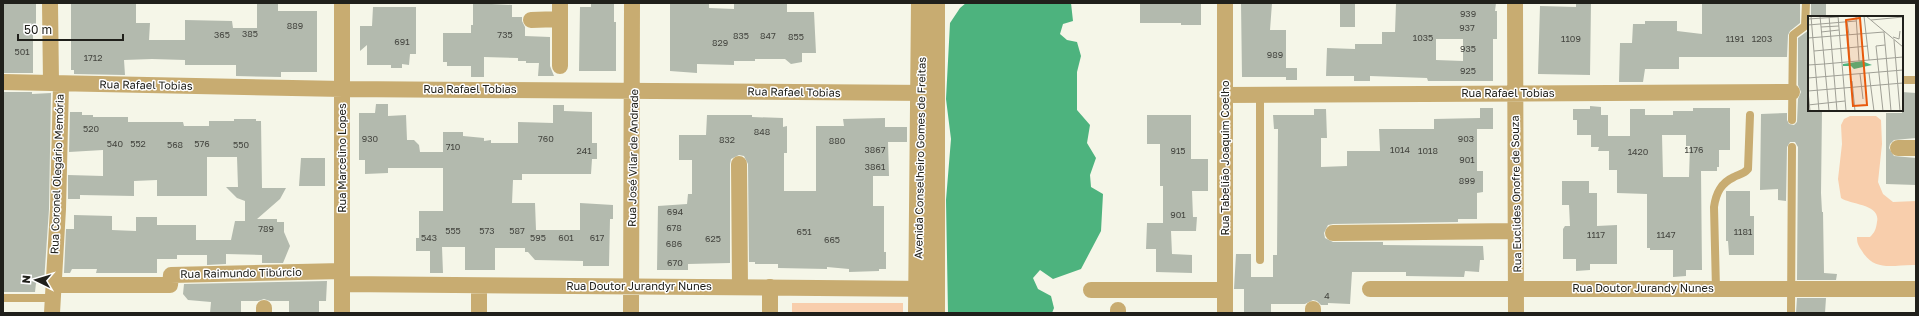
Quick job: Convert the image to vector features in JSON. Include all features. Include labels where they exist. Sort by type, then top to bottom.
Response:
[{"type":"street","name":"Rua Coronel Olegário Memória","points":[[50,3],[56,83],[58,209],[52,299]]},
{"type":"street","name":"Rua Marcelino Lopes","points":[[342,3],[342,313]]},
{"type":"street","points":[[560,3],[560,66]]},
{"type":"street","name":"Rua José Vilar de Andrade","points":[[631,313],[633,90],[632,3]]},
{"type":"street","name":"Avenida Conselheiro Gomes de Freitas","points":[[921,3],[928,93]]},
{"type":"street","name":"Avenida Conselheiro Gomes de Freitas","points":[[935,3],[928,93],[927,289],[935,313]]},
{"type":"street","name":"Rua Tabelião Joaquim Coelho","points":[[1225,3],[1225,313]]},
{"type":"street","name":"Rua Euclides Onofre de Souza","points":[[1515,3],[1516,313]]},
{"type":"street","points":[[531,20],[560,19]]},
{"type":"street","name":"Rua Rafael Tobias","points":[[3,82],[342,89],[928,93]]},
{"type":"street","name":"Rua Rafael Tobias","points":[[1225,95],[1792,92]]},
{"type":"street","points":[[1898,148],[1916,148]]},
{"type":"street","points":[[739,164],[740,286]]},
{"type":"street","points":[[1333,233],[1515,231]]},
{"type":"street","name":"Rua Raimundo Tibúrcio","points":[[52,299],[170,285],[171,275],[342,277]]},
{"type":"street","name":"Rua Doutor Jurandyr Nunes","points":[[342,277],[479,286],[631,285],[927,289]]},
{"type":"street","points":[[479,286],[479,313]]},
{"type":"street","points":[[770,287],[770,313]]},
{"type":"street","name":"Rua Doutor Jurandy Nunes","points":[[1370,289],[1916,288]]},
{"type":"street","name":"Avenida Conselheiro Gomes de Freitas","points":[[918,313],[927,289]]},
{"type":"street","points":[[1091,290],[1225,290]]},
{"type":"lane","points":[[1792,120],[1793,35],[1805,25],[1806,3]]},
{"type":"lane","points":[[1903,80],[1916,80]]},
{"type":"lane","points":[[1260,96],[1260,260]]},
{"type":"lane","points":[[1716,289],[1714,207],[1716,196],[1726,182],[1745,173],[1748,169],[1750,115]]},
{"type":"lane","points":[[1791,313],[1792,147]]},
{"type":"lane","points":[[3,298],[52,299]]},
{"type":"shaded area","points":[[966,3],[1071,3],[1073,21],[1063,24],[1060,34],[1067,40],[1077,42],[1081,56],[1077,72],[1077,110],[1090,125],[1087,143],[1096,158],[1090,175],[1091,187],[1103,194],[1101,231],[1081,269],[1053,279],[1040,270],[1033,278],[1038,289],[1051,296],[1054,308],[1052,313],[948,313],[946,200],[951,139],[946,99],[950,23],[960,8]]},
{"type":"shaded area","points":[[1850,116],[1876,116],[1881,120],[1882,144],[1878,182],[1883,194],[1893,202],[1916,201],[1916,265],[1879,265],[1867,258],[1859,246],[1857,237],[1870,237],[1876,229],[1877,216],[1870,208],[1841,198],[1838,179],[1842,144],[1841,125],[1844,119]]},
{"type":"shaded area","points":[[792,303],[903,303],[903,313],[792,313]]},
{"type":"building","points":[[3,3],[36,3],[36,25],[33,25],[33,73],[3,73]]},
{"type":"building","points":[[71,3],[136,3],[136,23],[150,23],[149,40],[185,40],[185,20],[232,21],[233,28],[257,28],[257,3],[278,3],[278,11],[317,11],[317,72],[281,72],[281,77],[236,76],[236,65],[185,65],[185,60],[152,59],[124,60],[125,75],[74,74],[74,70],[71,70]]},
{"type":"building","points":[[473,3],[512,5],[512,17],[522,17],[525,27],[525,36],[550,37],[550,66],[554,76],[538,76],[539,63],[526,63],[526,61],[518,61],[518,58],[484,57],[484,77],[471,77],[471,66],[447,66],[447,62],[443,62],[443,33],[471,33],[471,25],[473,25]]},
{"type":"building","points":[[591,3],[614,3],[614,22],[616,22],[616,71],[579,71],[580,7],[591,7]]},
{"type":"building","points":[[670,3],[709,3],[709,8],[734,9],[734,3],[787,3],[787,12],[814,12],[816,53],[802,53],[802,62],[791,64],[785,59],[755,59],[755,61],[734,61],[734,65],[697,64],[697,73],[670,71]]},
{"type":"building","points":[[1140,3],[1201,3],[1201,25],[1181,25],[1181,23],[1140,23]]},
{"type":"building","points":[[1241,3],[1272,3],[1270,30],[1286,30],[1286,77],[1242,77]]},
{"type":"building","points":[[1340,3],[1355,3],[1355,27],[1340,27]]},
{"type":"building","points":[[1496,3],[1495,11],[1497,11],[1497,39],[1493,39],[1493,81],[1428,81],[1427,78],[1370,76],[1370,81],[1354,81],[1354,76],[1326,76],[1327,48],[1355,49],[1355,44],[1382,44],[1382,32],[1395,32],[1396,4]],"holes":[[[1436,39],[1463,39],[1463,61],[1436,60]]]},
{"type":"building","points":[[1576,3],[1591,3],[1590,75],[1538,74],[1540,6],[1576,7]]},
{"type":"building","points":[[1702,3],[1800,3],[1800,23],[1790,31],[1788,35],[1787,57],[1679,57],[1679,69],[1645,69],[1643,82],[1619,82],[1620,43],[1632,43],[1633,24],[1645,24],[1645,21],[1677,21],[1677,31],[1702,34]]},
{"type":"building","points":[[1811,3],[1826,3],[1826,16],[1811,16]]},
{"type":"building","points":[[373,7],[416,7],[416,54],[410,54],[409,65],[402,64],[402,68],[391,68],[391,65],[367,65],[367,45],[360,51],[360,26],[372,26]]},
{"type":"building","points":[[1808,31],[1808,111],[1822,111],[1821,193],[1823,212],[1824,273],[1837,274],[1836,280],[1797,280],[1798,147],[1795,142],[1790,142],[1787,147],[1786,201],[1778,200],[1778,189],[1760,190],[1761,114],[1787,113],[1787,120],[1789,124],[1794,125],[1797,122],[1798,99],[1801,92],[1798,85],[1798,38]]},
{"type":"building","points":[[1286,68],[1297,68],[1297,80],[1286,80]]},
{"type":"building","points":[[3,92],[32,92],[32,94],[51,93],[49,209],[44,284],[36,283],[35,292],[3,292]]},
{"type":"building","points":[[1903,92],[1916,93],[1916,138],[1894,140],[1890,144],[1889,148],[1894,156],[1916,158],[1916,185],[1886,184],[1886,113],[1902,113]]},
{"type":"building","points":[[376,104],[388,104],[388,116],[406,115],[407,140],[414,140],[419,145],[420,152],[443,152],[443,132],[463,132],[463,136],[484,138],[484,141],[491,140],[491,143],[518,143],[518,122],[553,123],[553,105],[564,105],[564,111],[592,112],[592,143],[597,143],[597,159],[592,159],[591,174],[522,174],[522,180],[513,180],[512,203],[535,203],[536,230],[580,230],[580,203],[613,205],[613,219],[610,219],[609,266],[583,266],[583,261],[535,260],[528,252],[525,252],[525,248],[495,248],[495,270],[465,270],[465,247],[442,247],[443,273],[430,273],[430,251],[416,251],[416,238],[419,238],[419,211],[443,211],[443,168],[388,168],[388,173],[365,174],[365,160],[359,160],[359,113],[375,113]]},
{"type":"building","points":[[1590,106],[1601,107],[1601,115],[1608,115],[1608,136],[1630,136],[1630,109],[1645,109],[1645,115],[1673,115],[1673,111],[1693,111],[1693,108],[1730,108],[1730,150],[1719,150],[1719,167],[1717,167],[1717,171],[1701,171],[1702,270],[1686,270],[1686,276],[1673,277],[1673,250],[1650,250],[1650,248],[1647,248],[1647,194],[1617,193],[1617,170],[1609,170],[1609,151],[1598,151],[1599,147],[1591,147],[1591,135],[1577,135],[1577,120],[1573,120],[1573,109],[1590,109]],"holes":[[[1662,135],[1686,135],[1686,146],[1690,146],[1689,177],[1663,177]]]},
{"type":"building","points":[[1480,108],[1493,108],[1493,129],[1477,129],[1477,171],[1483,171],[1483,192],[1477,193],[1477,219],[1458,219],[1458,222],[1333,224],[1328,225],[1324,233],[1325,238],[1333,242],[1383,242],[1383,245],[1483,246],[1484,260],[1480,260],[1479,272],[1465,271],[1464,277],[1406,276],[1406,272],[1352,272],[1350,304],[1328,303],[1328,305],[1321,305],[1317,301],[1313,300],[1305,304],[1271,304],[1271,313],[1244,313],[1244,289],[1234,289],[1236,254],[1251,254],[1251,277],[1273,277],[1273,255],[1277,255],[1278,129],[1274,129],[1273,115],[1314,115],[1314,109],[1326,109],[1327,138],[1321,138],[1321,167],[1347,166],[1347,151],[1380,151],[1379,129],[1434,129],[1434,119],[1480,118]]},
{"type":"building","points":[[70,112],[82,112],[82,115],[93,115],[93,117],[128,117],[128,122],[183,122],[184,126],[209,126],[209,121],[234,121],[234,119],[256,119],[256,121],[261,121],[262,188],[286,188],[280,199],[257,219],[277,219],[277,222],[284,222],[284,232],[290,246],[283,263],[262,263],[262,255],[226,254],[226,264],[207,265],[207,255],[177,255],[177,259],[157,259],[157,273],[96,273],[97,269],[72,269],[70,273],[64,273],[66,229],[74,229],[74,215],[112,216],[112,230],[136,231],[136,217],[157,217],[157,225],[196,225],[196,240],[231,240],[235,221],[245,221],[245,201],[237,198],[226,187],[238,187],[237,157],[207,157],[207,196],[157,196],[157,180],[134,181],[134,196],[80,195],[80,199],[68,199],[68,175],[103,176],[103,150],[69,152]]},
{"type":"building","points":[[707,115],[752,115],[752,117],[783,118],[783,127],[787,126],[787,153],[784,153],[784,191],[816,191],[816,126],[844,126],[843,119],[885,118],[885,127],[907,127],[907,142],[888,142],[889,176],[873,176],[873,206],[884,206],[884,252],[886,252],[886,269],[879,269],[879,271],[849,272],[849,269],[827,267],[827,269],[778,268],[778,264],[755,264],[755,262],[749,262],[748,164],[744,156],[739,155],[731,159],[730,164],[730,263],[688,264],[688,270],[657,270],[658,206],[687,204],[688,194],[692,194],[692,160],[679,160],[679,135],[706,135]]},
{"type":"building","points":[[1147,115],[1191,115],[1191,159],[1208,159],[1208,191],[1192,191],[1193,217],[1197,217],[1196,231],[1171,231],[1172,254],[1192,255],[1192,273],[1156,272],[1156,249],[1146,249],[1147,223],[1163,223],[1163,186],[1160,186],[1160,144],[1147,144]]},
{"type":"building","points":[[301,158],[325,158],[325,186],[299,186]]},
{"type":"building","points":[[1562,181],[1589,181],[1589,193],[1597,193],[1597,226],[1617,225],[1617,264],[1590,264],[1590,270],[1576,271],[1576,259],[1563,259],[1563,229],[1565,226],[1570,226],[1569,205],[1562,205]]},
{"type":"building","points":[[1726,191],[1750,191],[1750,216],[1754,216],[1754,255],[1729,255],[1728,241],[1726,241]]},
{"type":"building","points":[[327,281],[326,301],[319,301],[319,313],[289,313],[289,301],[270,301],[264,299],[258,301],[241,301],[241,313],[210,313],[211,302],[188,300],[183,294],[184,284]]},
{"type":"building","points":[[1797,298],[1826,298],[1825,313],[1796,313]]}]
